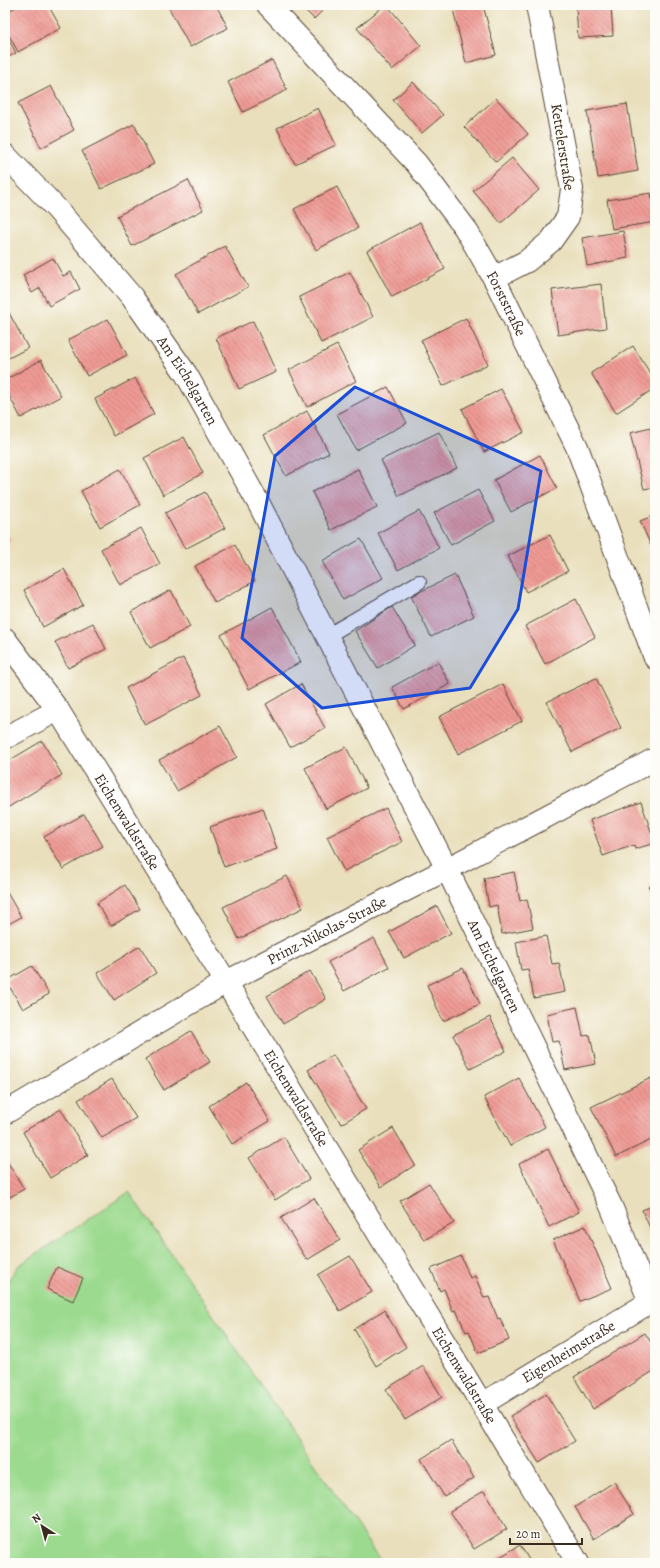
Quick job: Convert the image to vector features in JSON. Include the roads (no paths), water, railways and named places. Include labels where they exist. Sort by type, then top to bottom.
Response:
[{"type":"street","name":"Forststraße","points":[[268,5],[417,164],[465,228],[494,278],[577,447],[655,658]]},
{"type":"street","name":"Kettelerstraße","points":[[494,278],[527,262],[551,241],[568,216],[572,189],[537,5]]},
{"type":"street","name":"Am Eichelgarten","points":[[5,154],[56,208],[132,297],[186,374],[259,504],[447,869],[601,1186],[653,1300]]},
{"type":"street","name":"Eichenwaldstraße","points":[[5,639],[58,710],[226,982],[578,1563]]},
{"type":"street","points":[[5,738],[58,710]]},
{"type":"street","name":"Prinz-Nikolas-Straße","points":[[5,1113],[226,982],[447,869],[655,759]]},
{"type":"street","name":"Eigenheimstraße","points":[[482,1404],[653,1300]]},
{"type":"lane","points":[[327,636],[419,582]]}]
